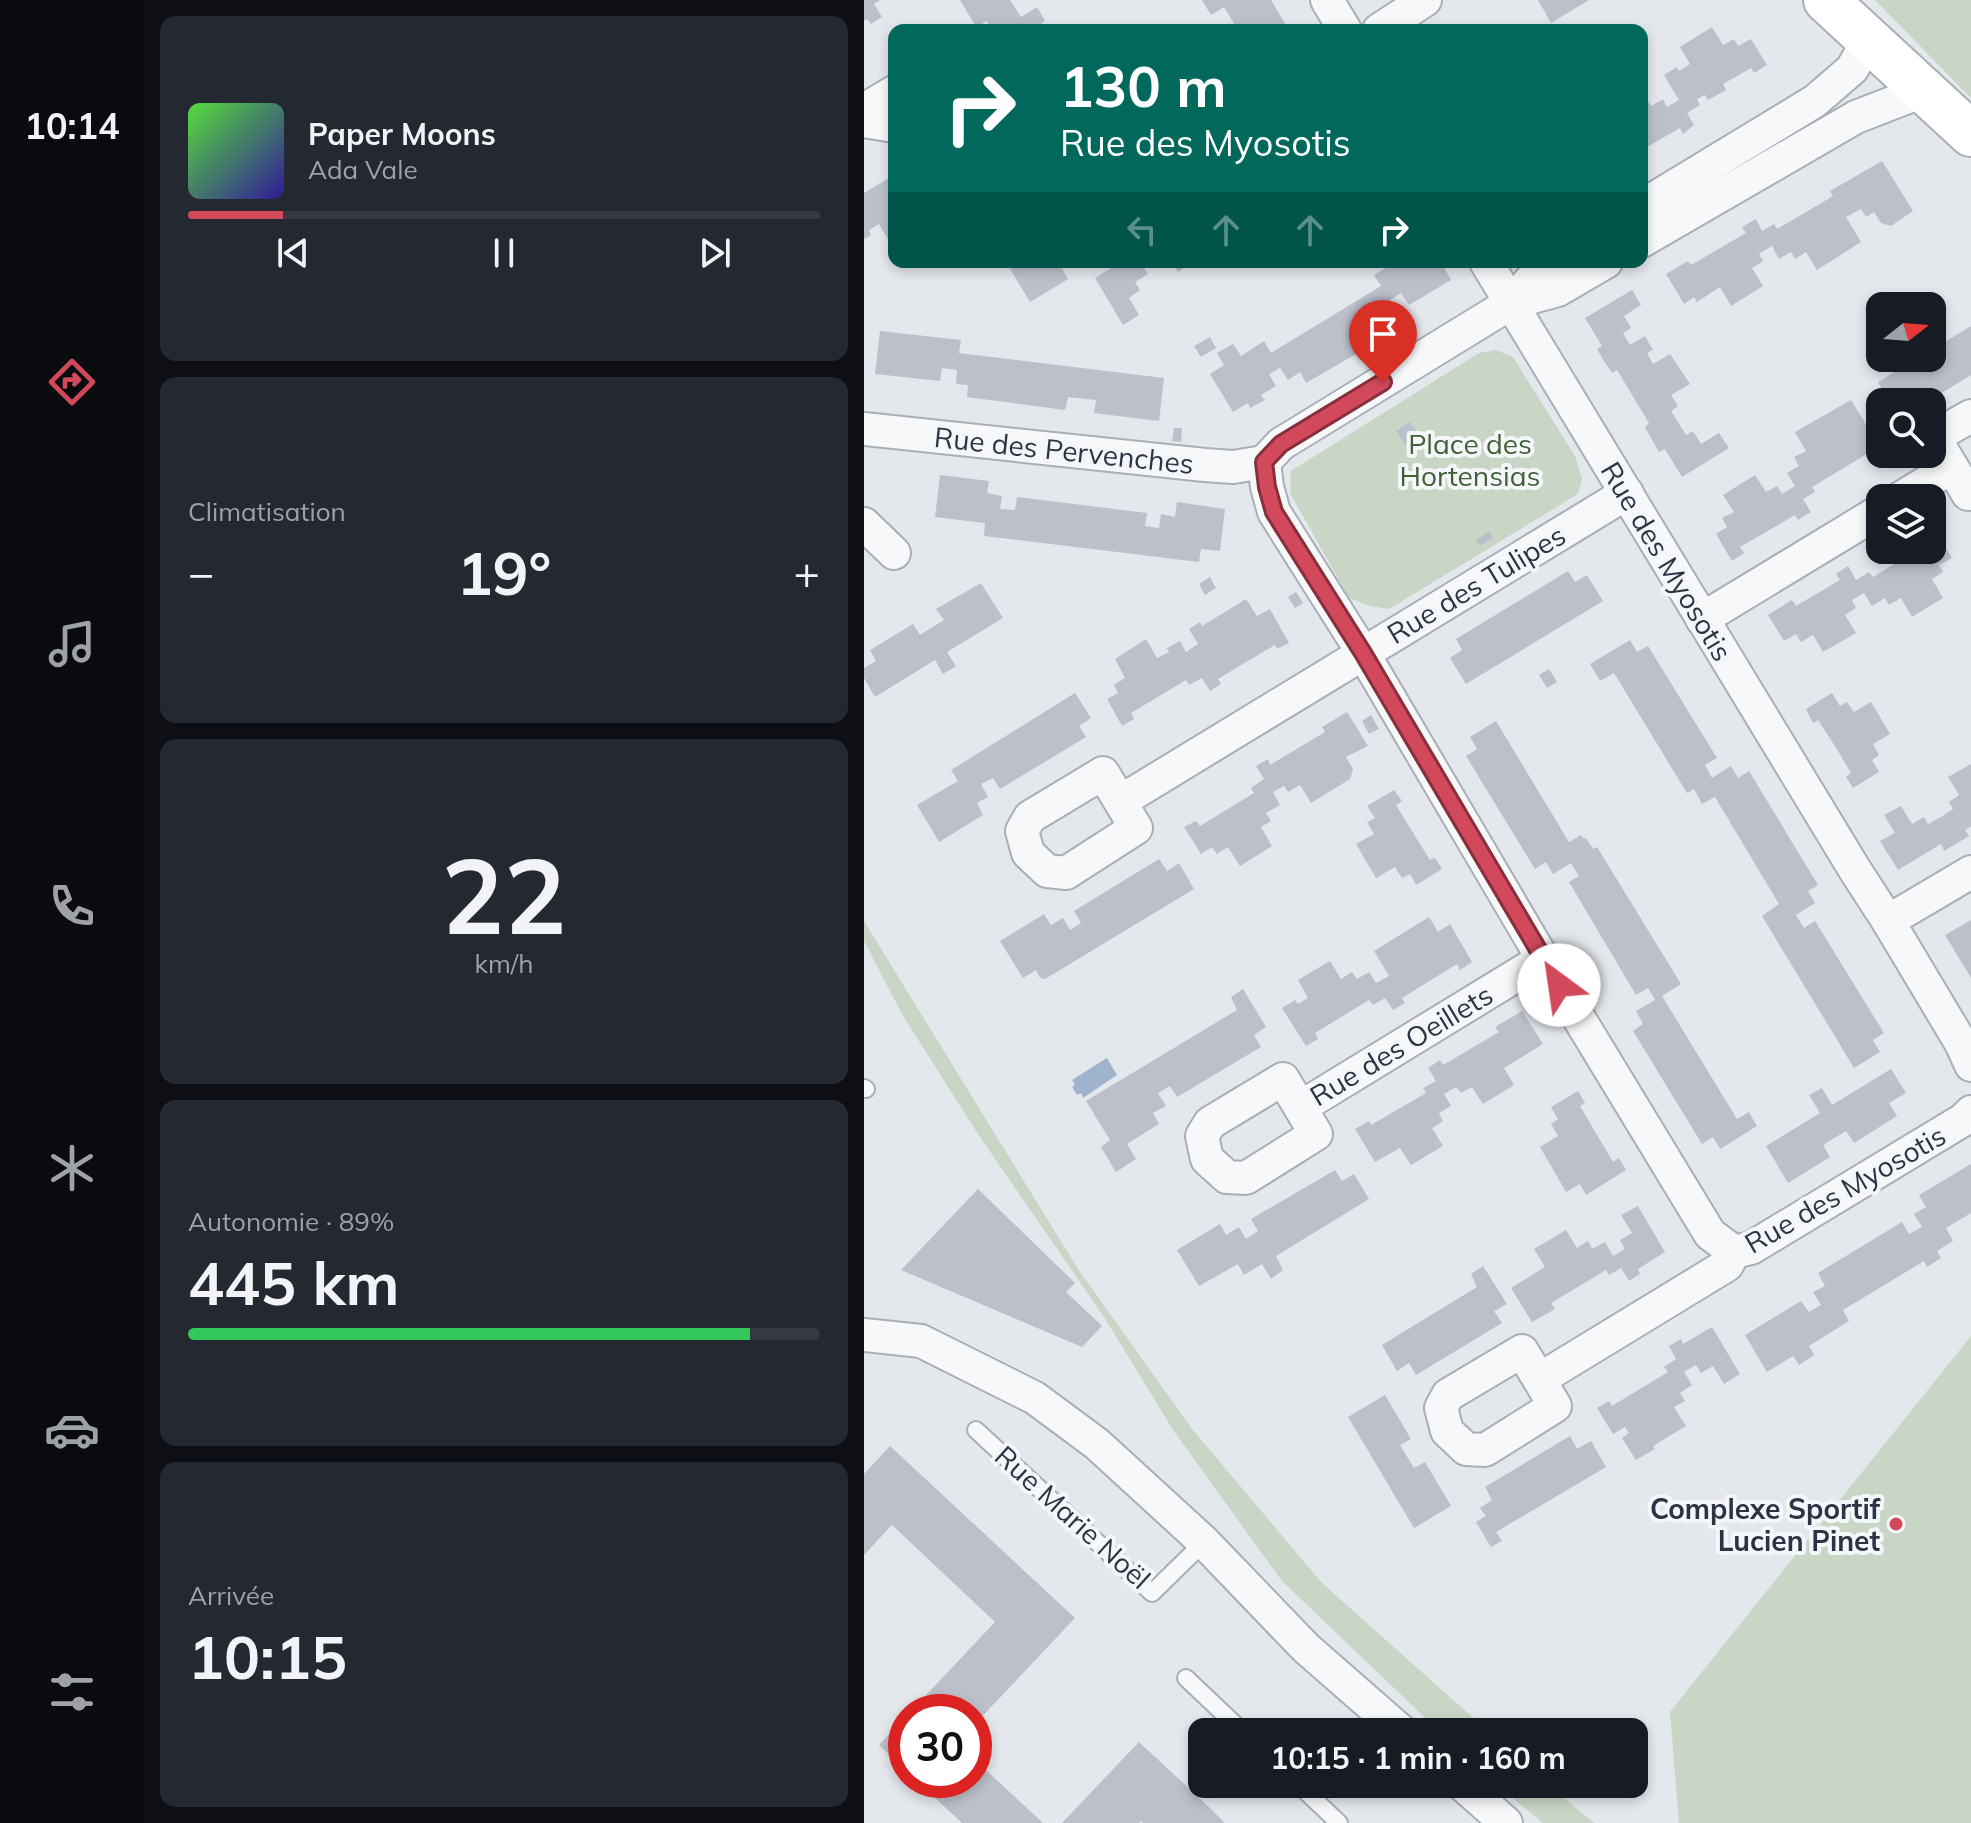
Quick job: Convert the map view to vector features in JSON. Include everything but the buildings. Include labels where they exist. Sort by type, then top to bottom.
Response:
[{"type":"street","points":[[1327,0],[1341,24]]},
{"type":"street","points":[[1388,24],[1425,0]]},
{"type":"street","points":[[1826,0],[1971,134]]},
{"type":"street","points":[[1648,202],[1815,101],[1852,69],[1868,41]]},
{"type":"street","points":[[1648,238],[1856,117],[1923,91]]},
{"type":"street","points":[[864,110],[888,96]]},
{"type":"street","points":[[864,121],[888,125]]},
{"type":"street","points":[[1490,268],[1511,303]]},
{"type":"street","points":[[1511,303],[1541,268]]},
{"type":"street","points":[[1264,462],[1281,444],[1511,303],[1558,290],[1596,268]]},
{"type":"street","name":"Rue des Myosotis","points":[[1511,303],[1888,921],[1971,1065]]},
{"type":"street","points":[[1971,416],[1934,437],[1968,494],[1971,493]]},
{"type":"street","name":"Rue des Pervenches","points":[[864,429],[1205,465],[1233,467],[1264,462]]},
{"type":"street","name":"Rue des Myosotis","points":[[1264,462],[1274,512],[1363,653],[1710,1234],[1734,1252],[1751,1248],[1963,1120],[1971,1112]]},
{"type":"street","points":[[1924,484],[1952,467]]},
{"type":"street","name":"Rue des Tulipes","points":[[1121,801],[1627,493]]},
{"type":"street","points":[[1702,619],[1866,519]]},
{"type":"street","points":[[864,524],[894,553]]},
{"type":"street","points":[[1888,921],[1971,872]]},
{"type":"street","name":"Rue des Oeillets","points":[[1301,1107],[1543,959]]},
{"type":"street","points":[[1540,1379],[1727,1265],[1734,1252]]},
{"type":"street","points":[[864,1335],[921,1341],[1035,1398],[1097,1444],[1204,1542],[1306,1648],[1386,1718]]},
{"type":"street","points":[[1478,1798],[1506,1823]]},
{"type":"lane","name":"Rue Marie Noël","points":[[976,1430],[1152,1593],[1204,1542]]},
{"type":"lane","points":[[1186,1678],[1228,1718]]},
{"type":"lane","points":[[1313,1798],[1339,1823]]},
{"type":"green space","points":[[1875,0],[1971,0],[1971,98],[1879,4]]},
{"type":"green space","name":"Place des Hortensias","points":[[1496,350],[1513,357],[1575,456],[1582,479],[1578,494],[1389,609],[1349,598],[1290,493],[1291,471],[1479,353]]},
{"type":"green space","points":[[864,921],[1078,1269],[1192,1429],[1322,1583],[1473,1718],[1425,1718],[1282,1581],[1173,1430],[1106,1320],[978,1134],[903,1016],[864,941]]},
{"type":"green space","name":"Complexe Sportif Lucien Pinet","points":[[1971,1336],[1971,1823],[1679,1823],[1670,1712]]},
{"type":"green space","points":[[1513,1798],[1564,1798],[1594,1823],[1543,1823]]},
{"type":"water","points":[[1107,1058],[1117,1075],[1083,1098],[1081,1093],[1077,1095],[1072,1080]]},
{"type":"place","name":"Complexe Sportif Lucien Pinet","points":[[1896,1524]]},
{"type":"route","points":[[1383,382],[1281,444],[1264,462],[1274,512],[1363,653],[1559,985]]}]
